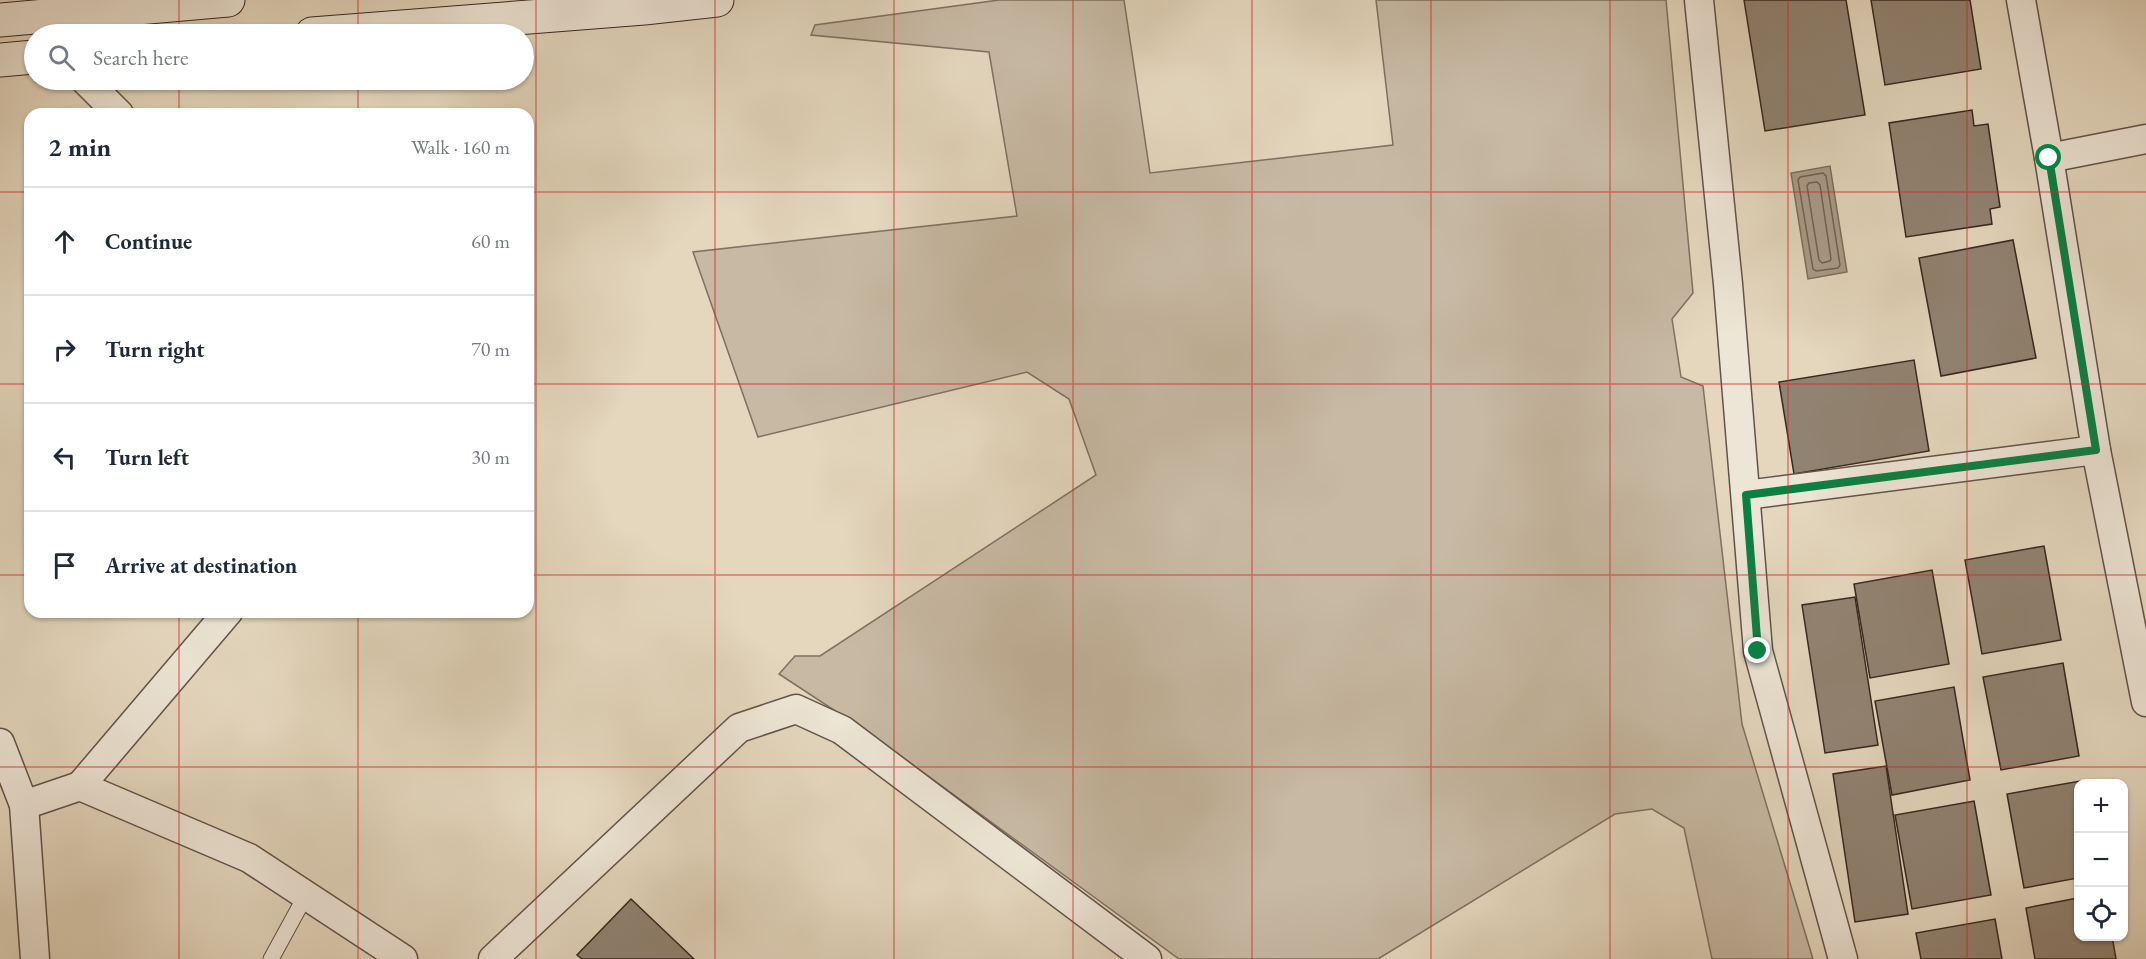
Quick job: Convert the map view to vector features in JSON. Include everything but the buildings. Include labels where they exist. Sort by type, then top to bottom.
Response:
[{"type":"street","points":[[0,20],[228,0]]},
{"type":"street","points":[[422,24],[643,4],[717,0]]},
{"type":"street","points":[[1699,0],[1746,495],[1758,651],[1843,959]]},
{"type":"street","points":[[2020,0],[2049,158],[2096,450],[2146,702]]},
{"type":"street","points":[[0,60],[24,58]]},
{"type":"street","points":[[95,90],[113,108]]},
{"type":"street","points":[[2049,158],[2146,139]]},
{"type":"street","points":[[1746,495],[2096,450]]},
{"type":"street","points":[[24,805],[80,786],[223,618]]},
{"type":"street","points":[[494,959],[739,728],[796,709],[842,730],[1147,959]]},
{"type":"street","points":[[0,743],[24,805],[35,959]]},
{"type":"street","points":[[80,786],[249,858],[403,959]]},
{"type":"lane","points":[[271,959],[306,895]]},
{"type":"shaded area","points":[[999,0],[1124,0],[1150,173],[1393,145],[1376,0],[1666,0],[1693,293],[1672,319],[1681,377],[1703,386],[1742,724],[1813,959],[1712,959],[1684,828],[1652,809],[1615,814],[1378,959],[1179,959],[869,733],[779,674],[795,656],[820,656],[1096,475],[1069,399],[1027,372],[758,437],[693,252],[1017,216],[989,52],[811,35],[815,25]]},
{"type":"water","points":[[1830,166],[1847,272],[1808,279],[1791,173]]},
{"type":"route","points":[[1758,651],[1746,495],[2096,450],[2049,158]]}]
